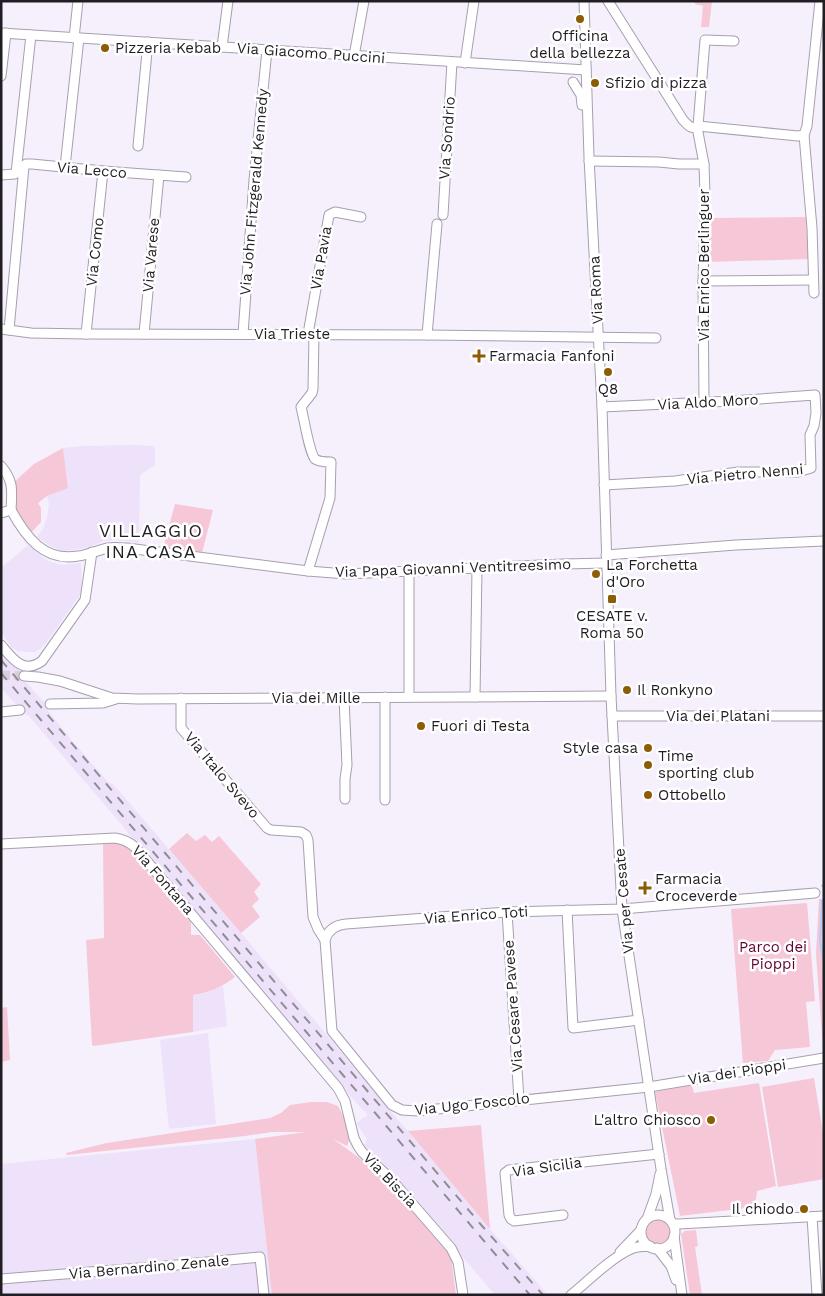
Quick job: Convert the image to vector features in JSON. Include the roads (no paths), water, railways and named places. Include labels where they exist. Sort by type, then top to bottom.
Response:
[{"type":"street","points":[[65,167],[78,1]]},
{"type":"street","points":[[222,47],[228,1]]},
{"type":"street","points":[[354,56],[364,1]]},
{"type":"street","points":[[465,63],[474,1]]},
{"type":"street","name":"Via Roma","points":[[584,1],[587,119],[602,407],[608,630]]},
{"type":"street","points":[[608,1],[683,120],[691,128],[804,135]]},
{"type":"street","points":[[814,292],[812,228],[804,135],[808,117],[820,1]]},
{"type":"street","points":[[1,76],[4,33]]},
{"type":"street","name":"Via Giacomo Puccini","points":[[4,33],[586,70]]},
{"type":"street","points":[[16,174],[31,35]]},
{"type":"street","name":"Via Enrico Berlinguer","points":[[704,403],[704,164],[698,127],[705,40],[734,41]]},
{"type":"street","points":[[138,146],[148,42]]},
{"type":"street","name":"Via John Fitzgerald Kennedy","points":[[243,334],[254,180],[267,50]]},
{"type":"street","name":"Via Sondrio","points":[[443,215],[452,62]]},
{"type":"street","points":[[560,69],[573,82],[581,95],[583,112],[587,119]]},
{"type":"street","points":[[573,82],[587,90]]},
{"type":"street","points":[[589,161],[704,164]]},
{"type":"street","name":"Via Lecco","points":[[24,166],[32,164],[186,178]]},
{"type":"street","points":[[1,175],[16,174],[24,166]]},
{"type":"street","points":[[5,329],[24,166]]},
{"type":"street","name":"Via Como","points":[[86,334],[103,171]]},
{"type":"street","name":"Via Varese","points":[[144,334],[159,175]]},
{"type":"street","name":"Via Pavia","points":[[311,334],[329,215],[335,212],[361,217]]},
{"type":"street","points":[[427,334],[437,224]]},
{"type":"street","points":[[703,281],[814,280]]},
{"type":"street","points":[[582,337],[598,323]]},
{"type":"street","name":"Via Trieste","points":[[5,329],[31,333],[86,334],[427,334],[656,338]]},
{"type":"street","points":[[308,571],[330,498],[331,462],[321,462],[315,459],[310,450],[301,407],[313,389],[311,334]]},
{"type":"street","name":"Via Aldo Moro","points":[[602,407],[704,403],[815,395]]},
{"type":"street","name":"Via Pietro Nenni","points":[[604,485],[675,480],[738,472],[798,472],[811,468],[810,435],[816,413],[815,395]]},
{"type":"street","points":[[1,466],[10,478],[12,488],[11,510],[1,513]]},
{"type":"street","name":"Via Papa Giovanni Ventitreesimo","points":[[11,510],[17,522],[31,539],[51,555],[68,558],[109,548],[142,549],[308,571],[346,574],[564,564],[736,545],[824,542]]},
{"type":"street","points":[[1,645],[15,662],[20,665],[32,666],[42,661],[85,600],[92,552]]},
{"type":"street","points":[[475,696],[477,569]]},
{"type":"street","points":[[409,572],[409,697]]},
{"type":"street","name":"Via per Cesate","points":[[608,630],[622,909],[661,1169],[671,1222]]},
{"type":"street","name":"Via dei Mille","points":[[24,676],[49,678],[118,698],[611,696]]},
{"type":"street","points":[[385,697],[385,800]]},
{"type":"street","points":[[50,704],[103,703],[118,698]]},
{"type":"street","name":"Via Italo Svevo","points":[[181,698],[181,728],[262,822]]},
{"type":"street","points":[[344,698],[345,799]]},
{"type":"street","points":[[1,712],[20,710]]},
{"type":"street","name":"Via dei Platani","points":[[612,716],[824,716]]},
{"type":"street","name":"Via Ugo Foscolo","points":[[262,822],[271,830],[301,832],[306,835],[308,840],[313,913],[315,923],[326,940],[332,1031],[392,1105],[409,1111],[649,1087]]},
{"type":"street","name":"Via Fontana","points":[[1,844],[102,838],[121,839],[129,842],[136,847],[279,1017]]},
{"type":"street","name":"Via Enrico Toti","points":[[332,929],[340,924],[506,912],[622,909],[815,894]]},
{"type":"street","points":[[567,910],[573,1028],[639,1020]]},
{"type":"street","name":"Via Cesare Pavese","points":[[506,912],[519,1100]]},
{"type":"street","points":[[315,923],[332,929]]},
{"type":"street","points":[[326,940],[327,935],[332,929]]},
{"type":"street","name":"Via Biscia","points":[[279,1017],[342,1094],[354,1138],[362,1152],[390,1178],[451,1248],[458,1262],[463,1295]]},
{"type":"street","name":"Via dei Pioppi","points":[[649,1087],[824,1058]]},
{"type":"street","name":"Via Sicilia","points":[[563,1216],[514,1221],[511,1219],[505,1174],[509,1170],[659,1154]]},
{"type":"street","name":"Via per Cesate","points":[[647,1219],[656,1194],[661,1169]]},
{"type":"street","points":[[571,1295],[610,1262],[641,1230],[647,1219],[651,1216],[661,1215],[671,1222],[700,1223],[824,1216]]},
{"type":"street","points":[[812,1217],[817,1295]]},
{"type":"street","points":[[671,1222],[675,1232],[681,1295]]},
{"type":"street","points":[[641,1230],[643,1240],[654,1247],[671,1266],[681,1295]]},
{"type":"street","points":[[610,1262],[632,1248],[668,1245],[674,1236]]},
{"type":"street","name":"Via Bernardino Zenale","points":[[1,1279],[260,1257],[264,1295]]},
{"type":"waterway","points":[[822,900],[820,941],[824,963]]},
{"type":"tunnel","points":[[1,675],[24,676]]},
{"type":"railway","points":[[1,660],[543,1295]]},
{"type":"railway","points":[[1,673],[530,1295]]},
{"type":"place","name":"Officina della bellezza","points":[[580,19]]},
{"type":"place","name":"Pizzeria Kebab","points":[[105,48]]},
{"type":"place","name":"Sfizio di pizza","points":[[595,83]]},
{"type":"place","name":"Farmacia Fanfoni","points":[[479,356]]},
{"type":"place","name":"Q8","points":[[608,372]]},
{"type":"place","name":"La Forchetta d'Oro","points":[[596,574]]},
{"type":"place","name":"CESATE v. Roma 50","points":[[612,599]]},
{"type":"place","name":"Il Ronkyno","points":[[627,690]]},
{"type":"place","name":"Fuori di Testa","points":[[421,726]]},
{"type":"place","name":"Style casa","points":[[648,748]]},
{"type":"place","name":"Time sporting club","points":[[648,765]]},
{"type":"place","name":"Ottobello","points":[[648,795]]},
{"type":"place","name":"Farmacia Croceverde","points":[[645,888]]},
{"type":"place","name":"L'altro Chiosco","points":[[711,1120]]},
{"type":"place","name":"Il chiodo","points":[[804,1209]]},
{"type":"district","name":"VILLAGGIO INA CASA","points":[[151,541]]},
{"type":"park label","name":"Parco dei Pioppi","points":[[773,956]]}]
